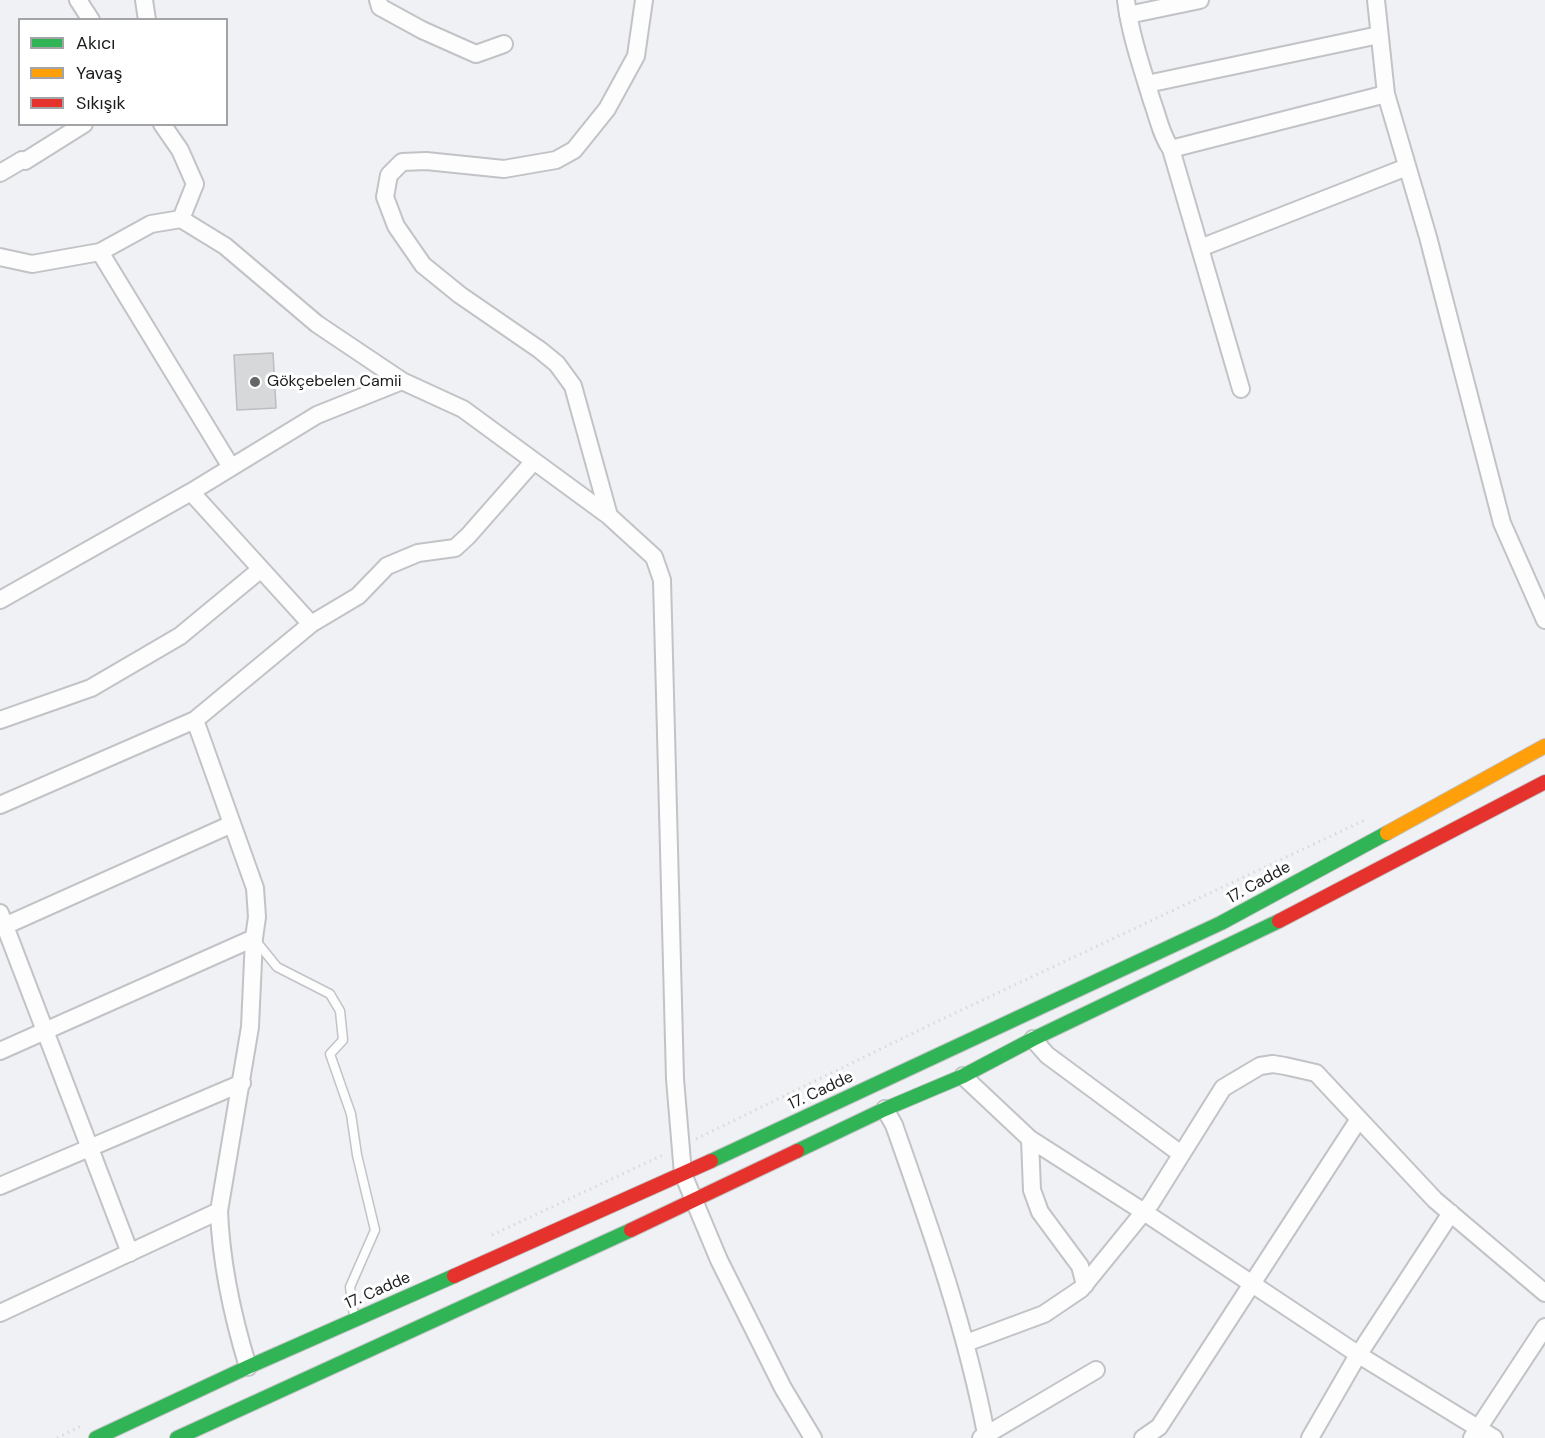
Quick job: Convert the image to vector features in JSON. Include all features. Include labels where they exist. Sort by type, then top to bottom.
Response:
[{"type":"street","points":[[78,0],[90,18]]},
{"type":"street","points":[[144,0],[147,18]]},
{"type":"street","points":[[378,0],[380,7],[422,30],[476,54],[504,44]]},
{"type":"street","points":[[609,516],[573,386],[556,364],[540,350],[460,295],[423,265],[396,226],[385,197],[390,175],[402,162],[426,161],[504,170],[556,160],[574,150],[607,108],[636,56],[644,0]]},
{"type":"street","points":[[1200,0],[1127,8],[1147,84],[1165,141],[1171,149],[1241,389]]},
{"type":"street","points":[[1376,0],[1386,94],[1428,237],[1502,523],[1545,620]]},
{"type":"street","points":[[1147,84],[1379,35]]},
{"type":"street","points":[[1171,149],[1386,94]]},
{"type":"street","points":[[0,173],[22,160],[25,161],[81,126]]},
{"type":"street","points":[[164,126],[180,150],[195,184],[181,219]]},
{"type":"street","points":[[1200,248],[1407,167]]},
{"type":"street","points":[[0,258],[32,264],[100,252],[151,224],[181,219],[225,246],[317,324],[402,381],[463,409],[609,516],[654,557],[662,580],[675,1067],[682,1174],[719,1260],[778,1377],[813,1438]]},
{"type":"street","points":[[100,252],[231,467]]},
{"type":"street","points":[[0,600],[191,492],[317,415],[402,381]]},
{"type":"street","points":[[0,805],[195,720],[311,624],[358,596],[387,566],[418,553],[455,548],[534,461]]},
{"type":"street","points":[[191,492],[311,624]]},
{"type":"street","points":[[0,720],[91,688],[180,636],[261,570]]},
{"type":"street","points":[[195,720],[255,888],[256,917],[250,1027],[219,1211],[220,1237],[240,1341],[248,1367]]},
{"type":"street","name":"17. Cadde","points":[[96,1438],[354,1319],[682,1174],[1221,923],[1545,746]]},
{"type":"street","points":[[177,1438],[693,1201],[885,1109],[963,1076],[1033,1039],[1238,942],[1545,782]]},
{"type":"street","points":[[130,1252],[2,922],[232,824]]},
{"type":"street","points":[[0,1051],[254,938]]},
{"type":"street","points":[[1033,1039],[1047,1055],[1181,1154]]},
{"type":"street","points":[[966,1343],[1044,1314],[1084,1285],[1144,1212],[1223,1088],[1260,1066],[1273,1064],[1316,1073],[1435,1200],[1545,1293]]},
{"type":"street","points":[[963,1076],[1029,1139],[1144,1212],[1475,1433],[1494,1438]]},
{"type":"street","points":[[0,1186],[242,1083]]},
{"type":"street","points":[[885,1109],[894,1125],[944,1270],[976,1380],[984,1436],[1096,1370]]},
{"type":"street","points":[[1143,1438],[1162,1432],[1252,1284],[1359,1119]]},
{"type":"street","points":[[1029,1139],[1032,1190],[1040,1212],[1080,1266],[1084,1285]]},
{"type":"street","points":[[0,1313],[219,1211]]},
{"type":"street","points":[[1310,1438],[1359,1355],[1451,1214]]},
{"type":"street","points":[[1475,1433],[1545,1328]]},
{"type":"lane","points":[[254,938],[277,967],[330,994],[340,1011],[343,1040],[330,1054],[351,1114],[357,1155],[375,1230],[350,1287],[354,1319]]},
{"type":"path","points":[[491,1236],[936,1022],[1377,815]]},
{"type":"path","points":[[57,1438],[82,1426]]},
{"type":"building","name":"Gökçebelen Camii","points":[[273,353],[276,408],[237,410],[234,355]]},
{"type":"traffic: fast","points":[[711,1161],[1221,923],[1387,833]]},
{"type":"traffic: fast","points":[[797,1151],[885,1109],[963,1076],[1033,1039],[1279,921]]},
{"type":"traffic: fast","points":[[177,1438],[631,1230]]},
{"type":"traffic: fast","points":[[96,1438],[248,1367],[454,1276]]},
{"type":"traffic: slow","points":[[1387,833],[1545,746]]},
{"type":"traffic: jam","points":[[1279,921],[1545,782]]},
{"type":"traffic: jam","points":[[631,1230],[797,1151]]},
{"type":"traffic: jam","points":[[454,1276],[711,1161]]},
{"type":"place","name":"Gökçebelen Camii","points":[[255,382]]}]
